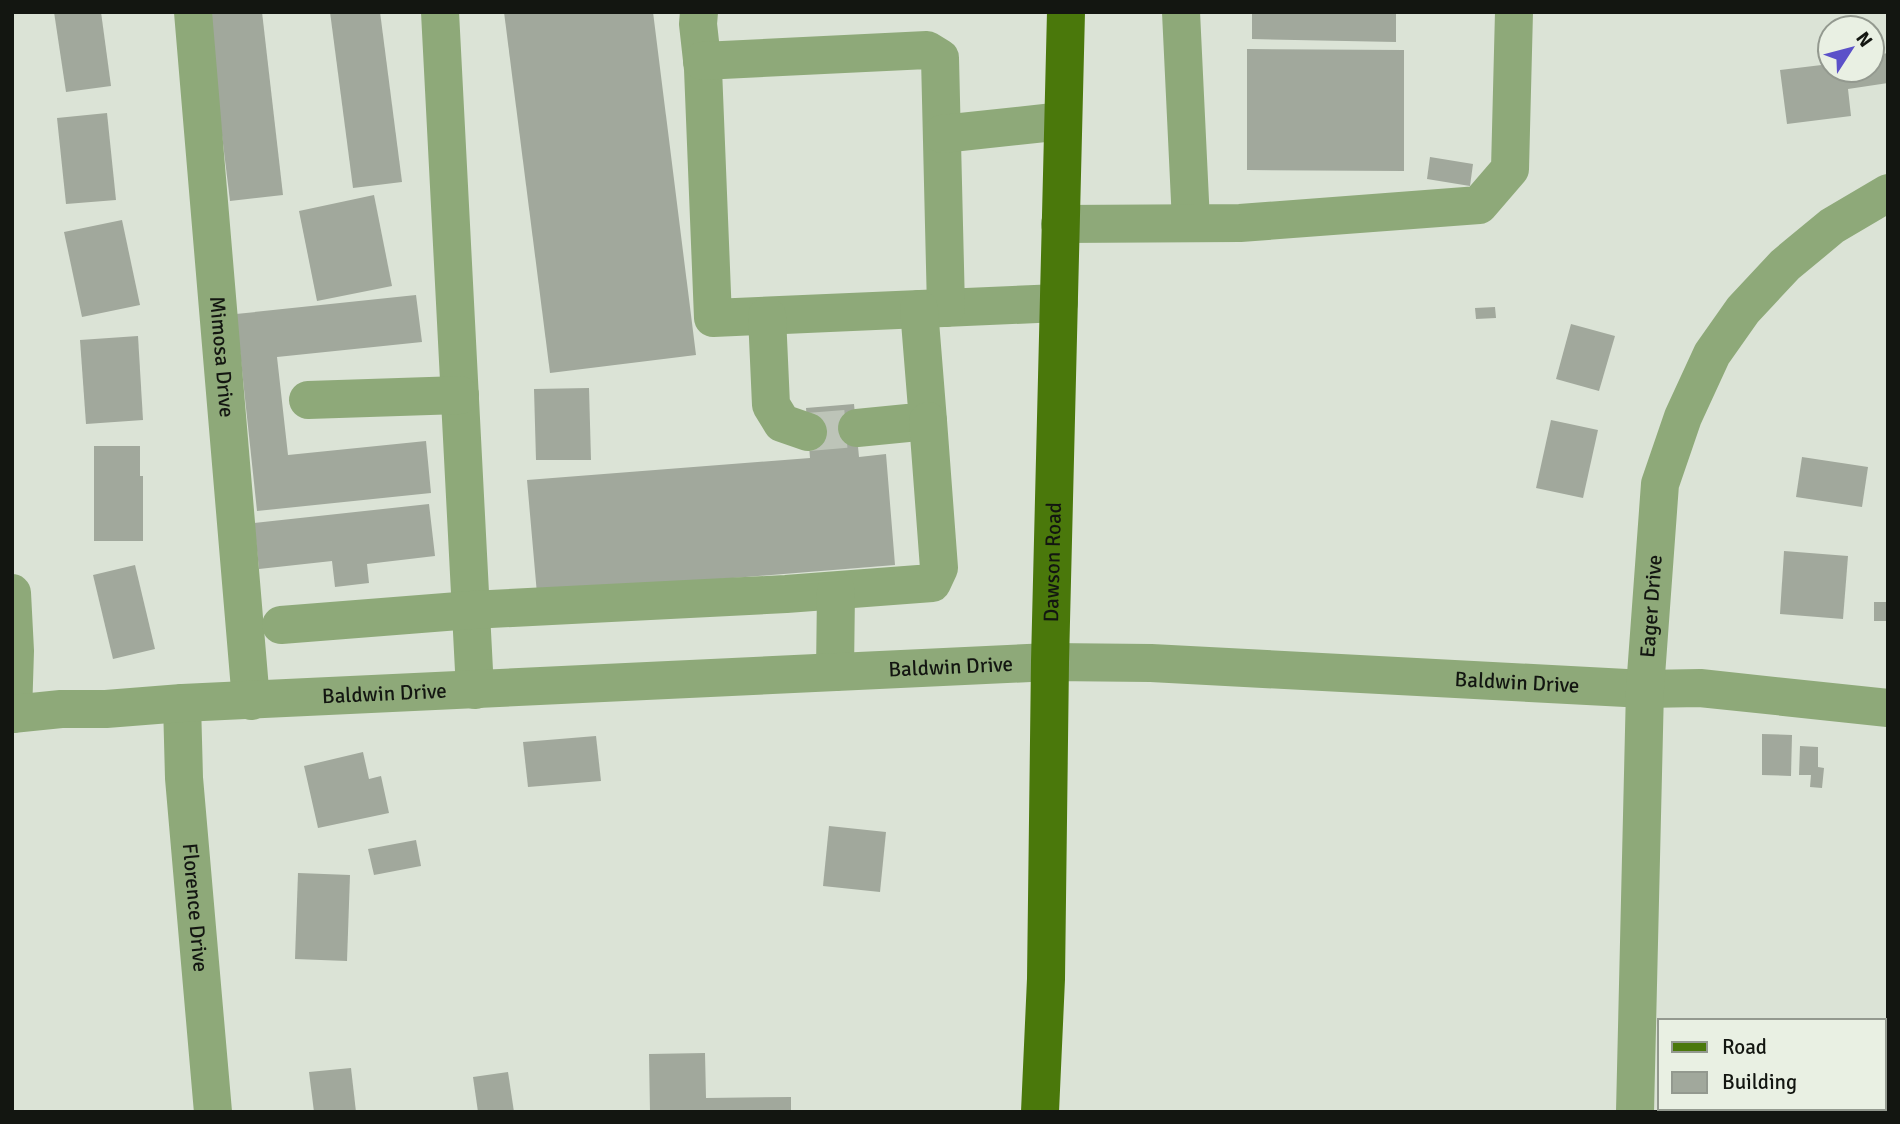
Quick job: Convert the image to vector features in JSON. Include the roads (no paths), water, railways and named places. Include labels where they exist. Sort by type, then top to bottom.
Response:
[{"type":"main road","name":"Dawson Road","points":[[1040,1112],[1046,979],[1050,662],[1066,12]]},
{"type":"street","name":"Mimosa Drive","points":[[193,12],[251,701]]},
{"type":"street","points":[[440,12],[475,690]]},
{"type":"street","points":[[699,12],[713,318],[1059,303]]},
{"type":"street","points":[[1181,12],[1191,222]]},
{"type":"street","points":[[1060,225],[1240,223],[1479,205],[1510,169],[1514,12]]},
{"type":"street","points":[[281,625],[471,610],[836,591],[932,583],[939,568],[928,421],[942,134],[940,58],[927,50],[702,61]]},
{"type":"street","points":[[942,134],[1063,121]]},
{"type":"street","name":"Eager Drive","points":[[1635,1112],[1645,689],[1660,484],[1683,417],[1712,354],[1743,310],[1785,265],[1832,226],[1888,193]]},
{"type":"street","points":[[767,316],[771,405],[782,423],[808,432]]},
{"type":"street","points":[[308,400],[460,395]]},
{"type":"street","points":[[857,428],[928,421]]},
{"type":"street","points":[[835,672],[836,591]]},
{"type":"street","points":[[12,593],[15,651],[13,714]]},
{"type":"street","name":"Baldwin Drive","points":[[13,714],[61,709],[106,709],[182,703],[1050,662],[1151,663],[1645,689],[1700,688],[1888,708]]},
{"type":"street","name":"Florence Drive","points":[[182,703],[184,778],[212,1112]]},
{"type":"tunnel","points":[[808,432],[857,428]]}]
